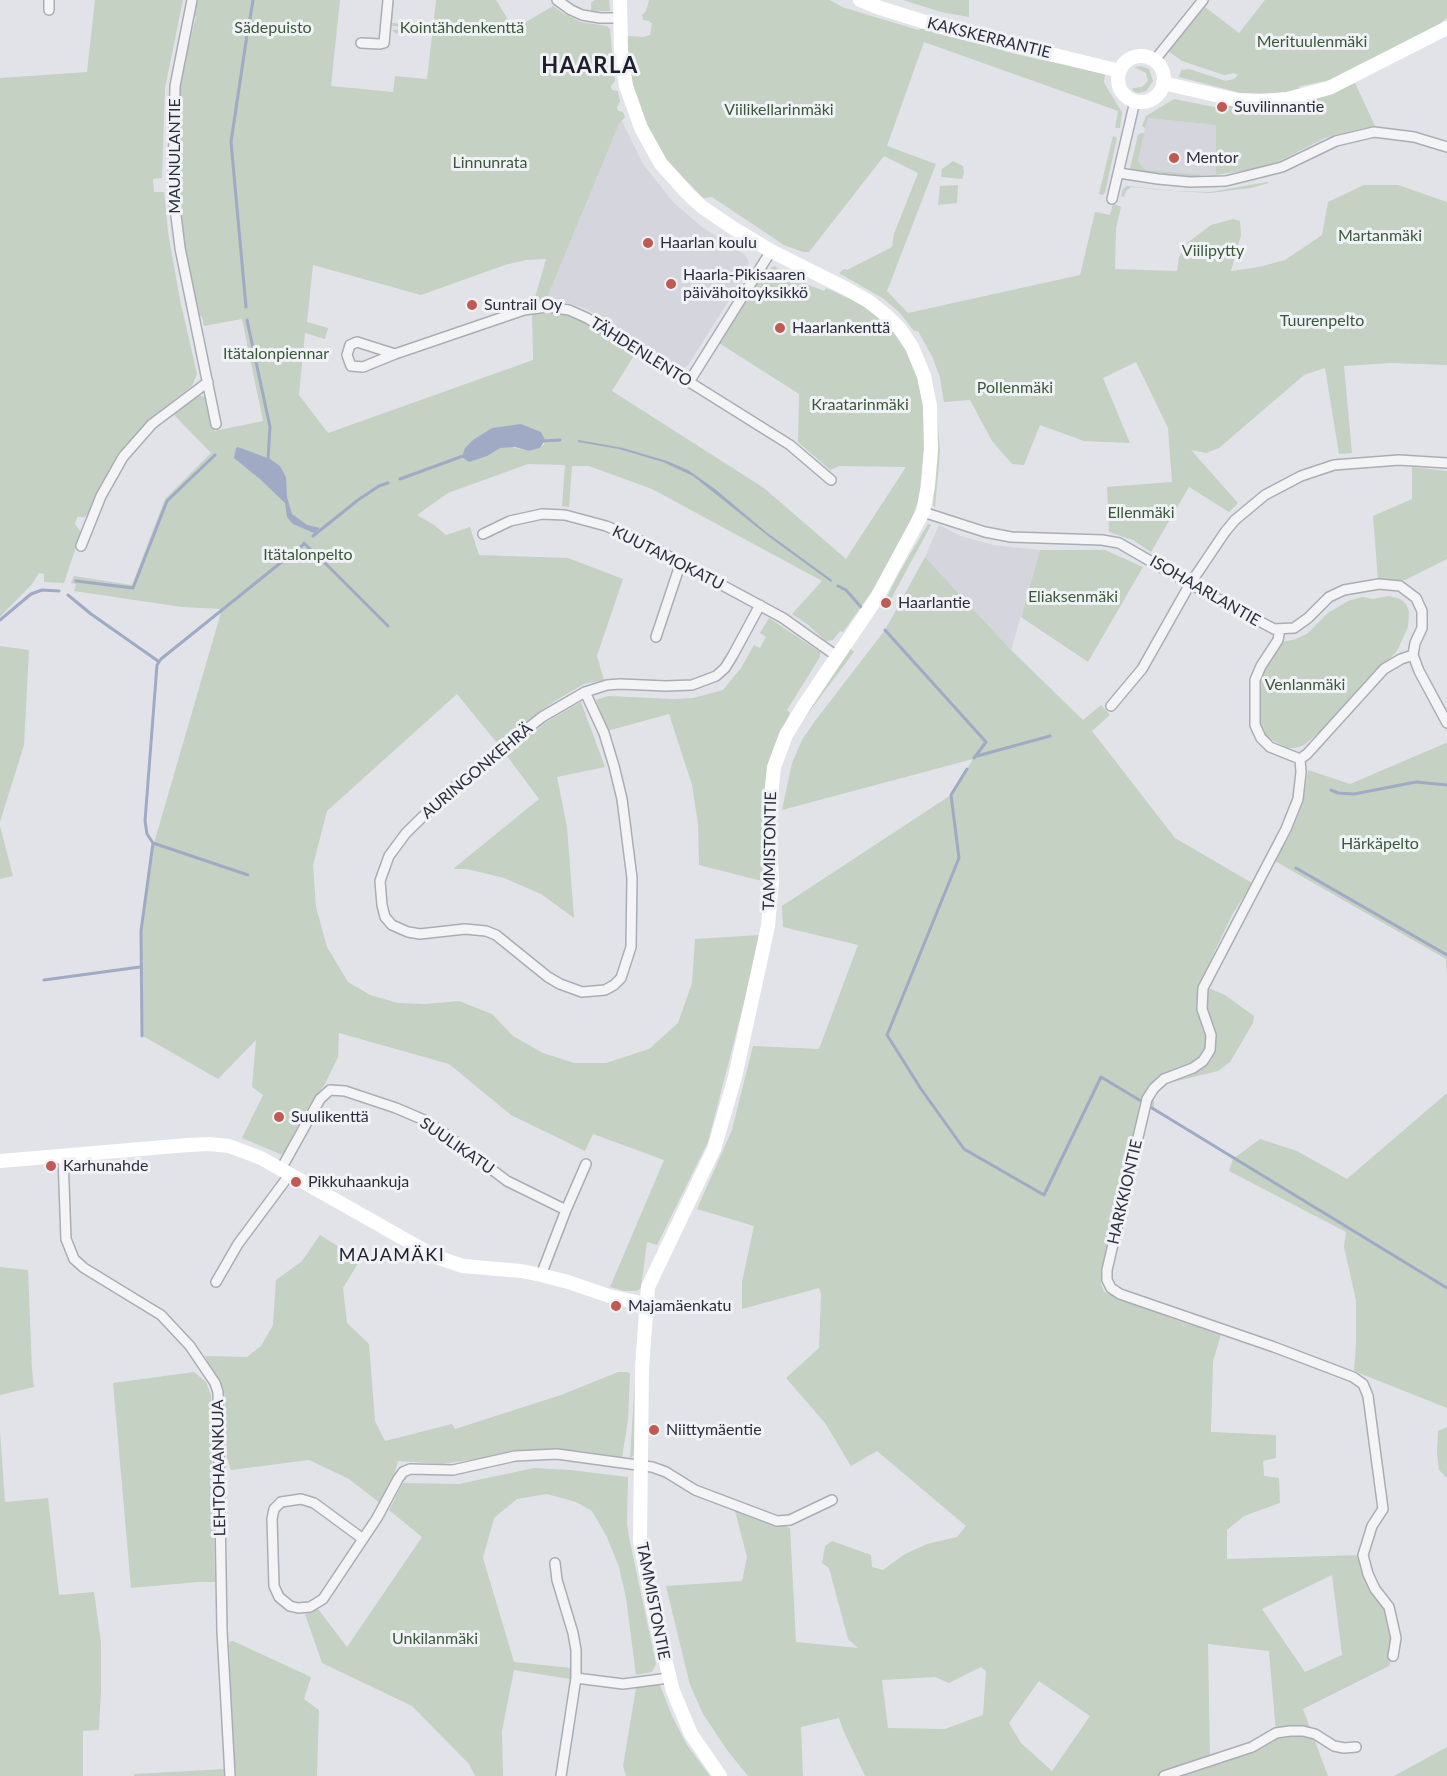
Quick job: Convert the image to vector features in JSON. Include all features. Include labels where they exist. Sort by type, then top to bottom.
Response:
[{"type":"street","name":"MAUNULANTIE","points":[[192,0],[175,86],[172,184],[180,248],[216,424]]},
{"type":"street","points":[[361,43],[380,45],[384,43],[388,0]]},
{"type":"street","points":[[557,0],[582,15],[620,18]]},
{"type":"street","name":"TAMMISTONTIE","points":[[620,0],[621,50],[626,86],[637,120],[656,156],[675,180],[702,207],[771,251],[868,301],[900,329],[912,347],[924,376],[930,406],[931,450],[928,486],[922,512],[876,599],[802,706],[786,735],[774,767],[769,813],[772,882],[768,926],[735,1077],[714,1149],[651,1276],[645,1304],[640,1541],[669,1678],[678,1707],[691,1734],[720,1776]]},
{"type":"street","name":"KAKSKERRANTIE","points":[[861,0],[948,29],[1120,70]]},
{"type":"street","points":[[1154,61],[1203,0]]},
{"type":"street","points":[[1163,82],[1237,100],[1261,101],[1297,97],[1329,88],[1447,28]]},
{"type":"street","points":[[1136,57],[1147,57],[1154,61],[1162,72],[1163,82],[1155,97],[1146,102],[1129,99],[1122,91],[1118,81],[1120,70],[1126,62],[1136,57]]},
{"type":"street","points":[[1112,199],[1136,101]]},
{"type":"street","points":[[1119,173],[1158,180],[1226,181],[1271,171],[1298,161],[1336,141],[1374,132],[1414,137],[1447,147]]},
{"type":"street","points":[[689,382],[771,251]]},
{"type":"street","name":"TÄHDENLENTO","points":[[394,354],[357,342],[350,345],[347,355],[351,366],[363,367],[394,354],[534,308],[569,310],[588,318],[790,445],[831,480]]},
{"type":"street","points":[[81,546],[101,496],[123,458],[152,424],[208,382]]},
{"type":"street","points":[[1111,706],[1142,669],[1190,584],[1235,520],[1265,495],[1288,481],[1323,468],[1349,463],[1420,460],[1447,463]]},
{"type":"street","name":"ISOHAARLANTIE","points":[[922,512],[1004,536],[1023,539],[1112,541],[1126,546],[1269,627],[1280,629],[1294,628],[1301,624],[1321,603],[1337,593],[1368,585],[1400,586],[1416,598],[1422,611],[1422,628],[1415,643],[1413,655]]},
{"type":"street","name":"KUUTAMOKATU","points":[[483,534],[525,516],[542,514],[565,514],[606,526],[635,538],[792,623],[838,657]]},
{"type":"street","points":[[656,637],[681,562]]},
{"type":"street","name":"AURINGONKEHRÄ","points":[[585,692],[604,733],[614,766],[627,831],[632,878],[633,922],[628,959],[621,978],[605,990],[582,992],[550,978],[496,935],[486,931],[465,929],[420,934],[392,925],[385,917],[380,881],[389,856],[406,833],[449,791],[542,717],[585,692],[607,685],[620,684],[692,685],[716,676],[725,668],[760,605]]},
{"type":"street","points":[[1280,629],[1278,640],[1255,680],[1255,725],[1261,738],[1270,747],[1300,759],[1384,669],[1413,655],[1447,723]]},
{"type":"street","name":"HARKKIONTIE","points":[[1300,759],[1300,784],[1293,812],[1203,988],[1202,1009],[1211,1035],[1210,1050],[1203,1061],[1193,1068],[1164,1079],[1147,1099],[1107,1270],[1107,1280],[1111,1288],[1120,1294],[1274,1347],[1353,1377],[1363,1384],[1368,1396],[1383,1509],[1372,1526],[1363,1555],[1368,1574],[1389,1607],[1396,1638],[1393,1656]]},
{"type":"street","name":"SUULIKATU","points":[[285,1172],[320,1099],[330,1090],[337,1089],[424,1120],[507,1181],[566,1210]]},
{"type":"street","points":[[1,1158],[63,1156],[210,1144],[239,1149],[285,1172],[436,1257],[464,1266],[541,1275],[609,1296],[645,1304]]},
{"type":"street","name":"LEHTOHAANKUJA","points":[[63,1156],[66,1239],[74,1259],[84,1268],[161,1315],[190,1346],[215,1383],[218,1392],[222,1631],[230,1776]]},
{"type":"street","points":[[541,1275],[586,1164]]},
{"type":"street","points":[[216,1282],[285,1172]]},
{"type":"street","points":[[363,1539],[314,1503],[301,1499],[281,1502],[274,1509],[272,1519],[274,1586],[279,1597],[287,1604],[297,1608],[310,1607],[322,1599],[363,1539],[389,1499],[398,1479],[403,1472],[410,1469],[453,1470],[515,1456],[556,1454],[640,1465],[666,1472],[695,1490],[777,1521],[790,1520],[832,1500]]},
{"type":"street","points":[[555,1563],[556,1580],[576,1650],[576,1678],[561,1776]]},
{"type":"street","points":[[576,1678],[622,1684],[669,1678]]},
{"type":"street","points":[[1164,1776],[1240,1751],[1276,1733],[1303,1731],[1315,1734],[1334,1746],[1356,1747]]},
{"type":"shaded area","points":[[1147,118],[1217,125],[1216,175],[1194,176],[1145,170],[1138,161]]},
{"type":"shaded area","name":"Haarlan koulu","points":[[621,119],[643,164],[673,202],[702,227],[745,255],[749,262],[747,272],[684,368],[584,308],[565,302],[546,300]]},
{"type":"shaded area","points":[[939,525],[961,536],[993,545],[1040,550],[1011,650],[925,557]]},
{"type":"green space","points":[[95,0],[183,0],[165,88],[162,178],[153,179],[154,192],[164,192],[168,232],[180,300],[197,374],[192,386],[156,414],[127,444],[102,482],[88,513],[85,517],[77,517],[75,524],[81,532],[64,583],[44,582],[44,574],[39,573],[32,584],[0,617],[0,78],[87,72]]},
{"type":"green space","points":[[197,0],[340,0],[331,86],[393,92],[395,76],[427,79],[432,36],[400,32],[396,34],[392,30],[400,29],[400,27],[389,25],[392,0],[394,0],[392,23],[433,27],[436,0],[496,0],[514,29],[553,6],[580,22],[607,26],[610,29],[615,81],[611,86],[612,90],[618,91],[620,101],[618,111],[623,112],[625,117],[619,124],[546,300],[534,301],[546,259],[526,260],[505,265],[421,295],[313,265],[307,322],[328,328],[325,339],[305,333],[299,395],[328,433],[533,360],[532,314],[562,314],[583,321],[635,354],[612,391],[764,488],[846,559],[906,467],[840,466],[830,470],[798,442],[799,394],[719,343],[766,269],[774,266],[809,285],[824,291],[826,288],[870,308],[895,330],[919,371],[926,425],[919,499],[909,525],[880,580],[843,632],[840,631],[833,640],[826,641],[792,614],[822,581],[652,489],[589,466],[572,466],[569,507],[562,506],[565,465],[528,464],[448,493],[417,515],[446,535],[470,527],[479,555],[568,558],[623,579],[597,656],[604,680],[584,684],[555,701],[497,743],[457,694],[327,811],[313,865],[316,907],[327,947],[348,982],[370,995],[398,1003],[425,1004],[459,1001],[492,1014],[513,1036],[543,1053],[574,1063],[606,1063],[649,1049],[678,1023],[692,983],[695,939],[759,935],[751,976],[708,1142],[657,1245],[647,1242],[641,1288],[637,1291],[624,1291],[610,1287],[664,1160],[593,1134],[585,1151],[511,1115],[449,1064],[339,1033],[338,1057],[325,1084],[307,1109],[283,1154],[280,1154],[242,1138],[263,1095],[252,1087],[256,1040],[218,1079],[143,1036],[140,931],[154,843],[222,609],[182,607],[74,591],[76,584],[71,583],[74,576],[132,585],[165,499],[211,453],[174,415],[178,409],[198,395],[205,397],[214,431],[263,421],[242,319],[204,326],[202,317],[199,315],[184,242],[178,196],[179,99],[182,71],[196,17],[194,14]],"holes":[[[505,427],[545,440],[540,448],[529,451],[507,446],[465,448],[492,428]]]},
{"type":"green space","points":[[595,0],[609,0],[610,11],[591,11],[591,3]]},
{"type":"green space","points":[[649,0],[830,0],[842,7],[918,30],[925,28],[1015,54],[1105,74],[1104,82],[1122,112],[1120,128],[1115,128],[1118,111],[924,42],[887,146],[936,164],[887,291],[908,313],[1080,275],[1095,212],[1110,215],[1113,204],[1121,207],[1116,228],[1115,269],[1177,271],[1179,257],[1187,243],[1211,225],[1233,219],[1240,221],[1241,235],[1231,271],[1285,260],[1322,235],[1328,202],[1364,185],[1398,185],[1447,202],[1447,365],[1390,363],[1344,366],[1352,453],[1339,454],[1325,368],[1304,375],[1219,448],[1206,453],[1191,450],[1238,503],[1229,512],[1189,487],[1151,552],[1133,540],[1109,532],[1107,487],[1172,482],[1168,428],[1136,362],[1103,378],[1130,443],[1084,441],[1040,425],[1024,465],[1012,464],[992,441],[970,400],[944,402],[940,378],[933,358],[918,331],[914,331],[900,313],[884,299],[839,273],[892,247],[894,234],[918,173],[884,156],[809,252],[784,245],[712,197],[703,198],[664,157],[640,113],[629,78],[627,36],[650,35],[652,24],[643,20],[642,15],[646,11]]},
{"type":"green space","points":[[903,0],[969,0],[969,17],[941,12]]},
{"type":"green space","name":"Merituulenmäki","points":[[1265,0],[1447,0],[1447,18],[1437,26],[1335,79],[1297,87],[1305,89],[1289,94],[1241,93],[1179,77],[1181,70],[1189,69],[1226,81],[1234,79],[1238,75],[1234,73],[1224,75],[1182,61],[1168,51],[1205,7],[1239,33]]},
{"type":"green space","points":[[1141,66],[1149,69],[1153,81],[1146,91],[1138,93],[1132,90],[1133,88],[1142,87],[1148,81],[1146,73],[1134,67]]},
{"type":"green space","points":[[1355,83],[1376,128],[1360,129],[1325,138],[1268,167],[1216,175],[1216,125],[1148,118],[1145,128],[1142,126],[1146,116],[1174,99],[1224,109],[1225,106],[1261,105],[1325,95]]},
{"type":"green space","points":[[1144,133],[1138,161],[1145,170],[1200,175],[1199,178],[1134,172],[1130,169],[1138,135]]},
{"type":"green space","points":[[1113,136],[1117,138],[1105,193],[1102,195],[1099,194]]},
{"type":"green space","points":[[953,161],[963,166],[962,179],[941,177],[942,169]]},
{"type":"green space","points":[[1269,183],[1251,188],[1210,193],[1131,187],[1126,191],[1124,197],[1121,196],[1123,189],[1127,186],[1210,192]]},
{"type":"green space","points":[[958,185],[957,203],[938,205],[940,186]]},
{"type":"green space","points":[[936,404],[940,452],[935,508],[933,505],[937,452]]},
{"type":"green space","points":[[1412,467],[1447,471],[1447,559],[1405,580],[1378,580],[1373,516],[1412,499]]},
{"type":"green space","points":[[928,524],[931,525],[891,599],[887,597],[899,573]]},
{"type":"green space","name":"Eliaksenmäki","points":[[1040,550],[1105,550],[1143,567],[1088,662],[1021,617]]},
{"type":"green space","points":[[925,557],[1011,650],[1083,720],[1101,705],[1110,715],[1092,731],[1175,838],[1252,883],[1232,915],[1199,984],[1225,995],[1254,1016],[1253,1023],[1230,1062],[1218,1071],[1165,1084],[1154,1096],[1154,1109],[1141,1102],[1101,1274],[1101,1284],[1104,1292],[1179,1321],[1221,1334],[1213,1362],[1211,1432],[1276,1435],[1276,1458],[1263,1461],[1264,1476],[1279,1478],[1280,1503],[1244,1516],[1227,1530],[1227,1559],[1363,1555],[1389,1607],[1393,1656],[1389,1666],[1303,1709],[1328,1776],[865,1776],[839,1718],[801,1727],[803,1776],[748,1776],[703,1714],[690,1685],[666,1586],[742,1581],[747,1557],[734,1507],[790,1528],[796,1642],[858,1648],[848,1639],[829,1568],[822,1563],[825,1546],[832,1541],[871,1555],[872,1567],[883,1570],[905,1554],[927,1544],[957,1537],[966,1526],[877,1451],[851,1466],[825,1423],[786,1378],[819,1348],[821,1294],[819,1288],[742,1309],[742,1282],[754,1226],[697,1209],[732,1130],[753,1046],[819,1049],[858,945],[783,927],[782,906],[951,795],[973,759],[782,810],[792,763],[802,740],[885,630]],"holes":[[[1332,1575],[1342,1655],[1305,1672],[1262,1609]],[[1208,1644],[1269,1651],[1276,1733],[1210,1761]],[[981,1667],[986,1671],[983,1715],[945,1729],[888,1728],[882,1680],[935,1677],[949,1683]],[[1039,1681],[1090,1716],[1052,1771],[1021,1743],[1009,1723]]]},
{"type":"green space","name":"Venlanmäki","points":[[1389,596],[1400,599],[1406,604],[1409,612],[1408,627],[1397,651],[1323,729],[1304,745],[1287,748],[1265,736],[1261,724],[1260,675],[1282,642],[1307,634],[1328,613],[1348,601],[1362,597],[1373,599]]},
{"type":"green space","points":[[769,618],[820,652],[820,657],[787,710],[790,713],[777,743],[764,800],[762,881],[699,865],[698,824],[692,785],[669,714],[607,731],[596,700],[608,696],[693,698],[723,690],[741,668],[754,645],[760,648],[766,637],[760,633]]},
{"type":"green space","points":[[0,646],[29,650],[24,745],[0,822]]},
{"type":"green space","points":[[850,648],[854,652],[800,724]]},
{"type":"green space","points":[[581,702],[605,767],[557,777],[567,827],[574,918],[541,894],[504,878],[467,869],[453,869],[539,799],[507,756],[543,724]]},
{"type":"green space","name":"Härkäpelto","points":[[1446,743],[1447,977],[1446,959],[1275,861],[1290,835],[1303,803],[1308,770],[1350,784]]},
{"type":"green space","points":[[0,826],[13,876],[0,879]]},
{"type":"green space","points":[[1447,1093],[1447,1408],[1354,1371],[1356,1300],[1344,1247],[1346,1232],[1229,1171],[1233,1159],[1260,1139],[1297,1151],[1347,1179]]},
{"type":"green space","points":[[320,1235],[360,1260],[343,1288],[347,1323],[369,1344],[375,1421],[385,1441],[452,1424],[455,1429],[561,1395],[618,1372],[626,1372],[630,1373],[628,1420],[622,1457],[580,1451],[540,1450],[442,1464],[398,1461],[393,1480],[381,1504],[349,1479],[309,1460],[231,1470],[227,1458],[224,1389],[221,1389],[205,1356],[247,1357],[261,1346],[273,1325],[276,1280],[302,1261]]},
{"type":"green space","points":[[0,1267],[28,1270],[34,1387],[0,1395]]},
{"type":"green space","points":[[194,1372],[206,1382],[211,1395],[215,1582],[131,1588],[113,1383]]},
{"type":"green space","points":[[635,1378],[638,1379],[636,1454],[630,1458]]},
{"type":"green space","points":[[1447,1427],[1447,1478],[1439,1470],[1437,1453],[1438,1431]]},
{"type":"green space","points":[[0,1431],[5,1502],[48,1498],[59,1595],[94,1592],[101,1642],[99,1730],[83,1731],[83,1776],[0,1776]]},
{"type":"green space","name":"Unkilanmäki","points":[[534,1468],[628,1477],[627,1524],[656,1664],[652,1672],[636,1675],[626,1598],[619,1567],[607,1537],[592,1511],[576,1502],[547,1494],[517,1499],[494,1518],[483,1558],[514,1662],[571,1668],[570,1679],[514,1670],[502,1731],[503,1776],[475,1776],[469,1764],[412,1706],[322,1663],[305,1614],[318,1609],[347,1647],[422,1537],[389,1510],[403,1483],[459,1484]]},
{"type":"green space","points":[[233,1641],[311,1677],[304,1699],[319,1710],[317,1776],[234,1776],[229,1642]]},
{"type":"green space","points":[[660,1685],[687,1745],[710,1776],[626,1776],[623,1766],[636,1688]]},
{"type":"green space","points":[[1447,1747],[1447,1776],[1394,1776]]},
{"type":"green space","points":[[225,1769],[224,1776],[134,1776],[134,1774]]},
{"type":"water","points":[[521,424],[541,432],[545,440],[540,448],[529,451],[515,447],[500,448],[487,456],[469,462],[462,457],[465,448],[473,440],[492,428]]},
{"type":"water","points":[[578,440],[623,448],[688,470],[715,489],[766,532],[832,580],[831,582],[772,539],[693,476],[663,462],[619,449],[578,442]]},
{"type":"water","points":[[238,447],[270,459],[280,466],[286,477],[287,497],[292,514],[307,525],[320,528],[314,533],[293,524],[287,517],[285,503],[234,458]]},
{"type":"waterway","points":[[249,25],[253,0]]},
{"type":"waterway","points":[[246,307],[231,142],[247,35]]},
{"type":"waterway","points":[[247,320],[270,427],[268,459]]},
{"type":"waterway","points":[[543,441],[560,440]]},
{"type":"waterway","points":[[76,581],[133,588],[167,501],[215,455]]},
{"type":"waterway","points":[[400,479],[463,456]]},
{"type":"waterway","points":[[313,536],[358,500],[379,486],[388,483]]},
{"type":"waterway","points":[[304,543],[311,550]]},
{"type":"waterway","points":[[142,1036],[141,931],[153,843],[147,834],[145,821],[157,665],[161,659],[304,544]]},
{"type":"waterway","points":[[316,554],[388,626]]},
{"type":"waterway","points":[[838,586],[846,590],[861,607]]},
{"type":"waterway","points":[[0,620],[31,594],[42,590],[59,591]]},
{"type":"waterway","points":[[68,595],[158,661]]},
{"type":"waterway","points":[[885,630],[986,742],[974,758]]},
{"type":"waterway","points":[[977,756],[1050,736]]},
{"type":"waterway","points":[[967,769],[951,795],[959,858],[887,1035],[921,1089],[964,1149],[1044,1195],[1101,1077],[1141,1101]]},
{"type":"waterway","points":[[1331,790],[1354,794],[1416,782],[1447,785]]},
{"type":"waterway","points":[[153,843],[248,875]]},
{"type":"waterway","points":[[1296,868],[1447,955]]},
{"type":"waterway","points":[[44,980],[140,967]]},
{"type":"waterway","points":[[1152,1108],[1447,1288]]},
{"type":"place","name":"Suvilinnantie","points":[[1222,107]]},
{"type":"place","name":"Mentor","points":[[1174,158]]},
{"type":"place","name":"Haarlan koulu","points":[[648,243]]},
{"type":"place","name":"Haarla-Pikisaaren päivähoitoyksikkö","points":[[671,284]]},
{"type":"place","name":"Suntrail Oy","points":[[472,305]]},
{"type":"place","name":"Haarlankenttä","points":[[780,328]]},
{"type":"place","name":"Haarlantie","points":[[886,603]]},
{"type":"place","name":"Suulikenttä","points":[[279,1117]]},
{"type":"place","name":"Karhunahde","points":[[51,1166]]},
{"type":"place","name":"Pikkuhaankuja","points":[[296,1182]]},
{"type":"place","name":"Majamäenkatu","points":[[616,1306]]},
{"type":"place","name":"Niittymäentie","points":[[654,1430]]},
{"type":"district","name":"HAARLA","points":[[590,66]]},
{"type":"district","name":"MAJAMÄKI","points":[[392,1255]]},
{"type":"park label","name":"Sädepuisto","points":[[273,28]]},
{"type":"park label","name":"Kointähdenkenttä","points":[[462,28]]},
{"type":"park label","name":"Viilikellarinmäki","points":[[779,110]]},
{"type":"park label","name":"Linnunrata","points":[[490,163]]},
{"type":"park label","name":"Martanmäki","points":[[1380,236]]},
{"type":"park label","name":"Viilipytty","points":[[1213,251]]},
{"type":"park label","name":"Tuurenpelto","points":[[1322,321]]},
{"type":"park label","name":"Itätalonpiennar","points":[[276,354]]},
{"type":"park label","name":"Pollenmäki","points":[[1015,388]]},
{"type":"park label","name":"Kraatarinmäki","points":[[860,405]]},
{"type":"park label","name":"Ellenmäki","points":[[1141,513]]},
{"type":"park label","name":"Itätalonpelto","points":[[308,555]]}]
